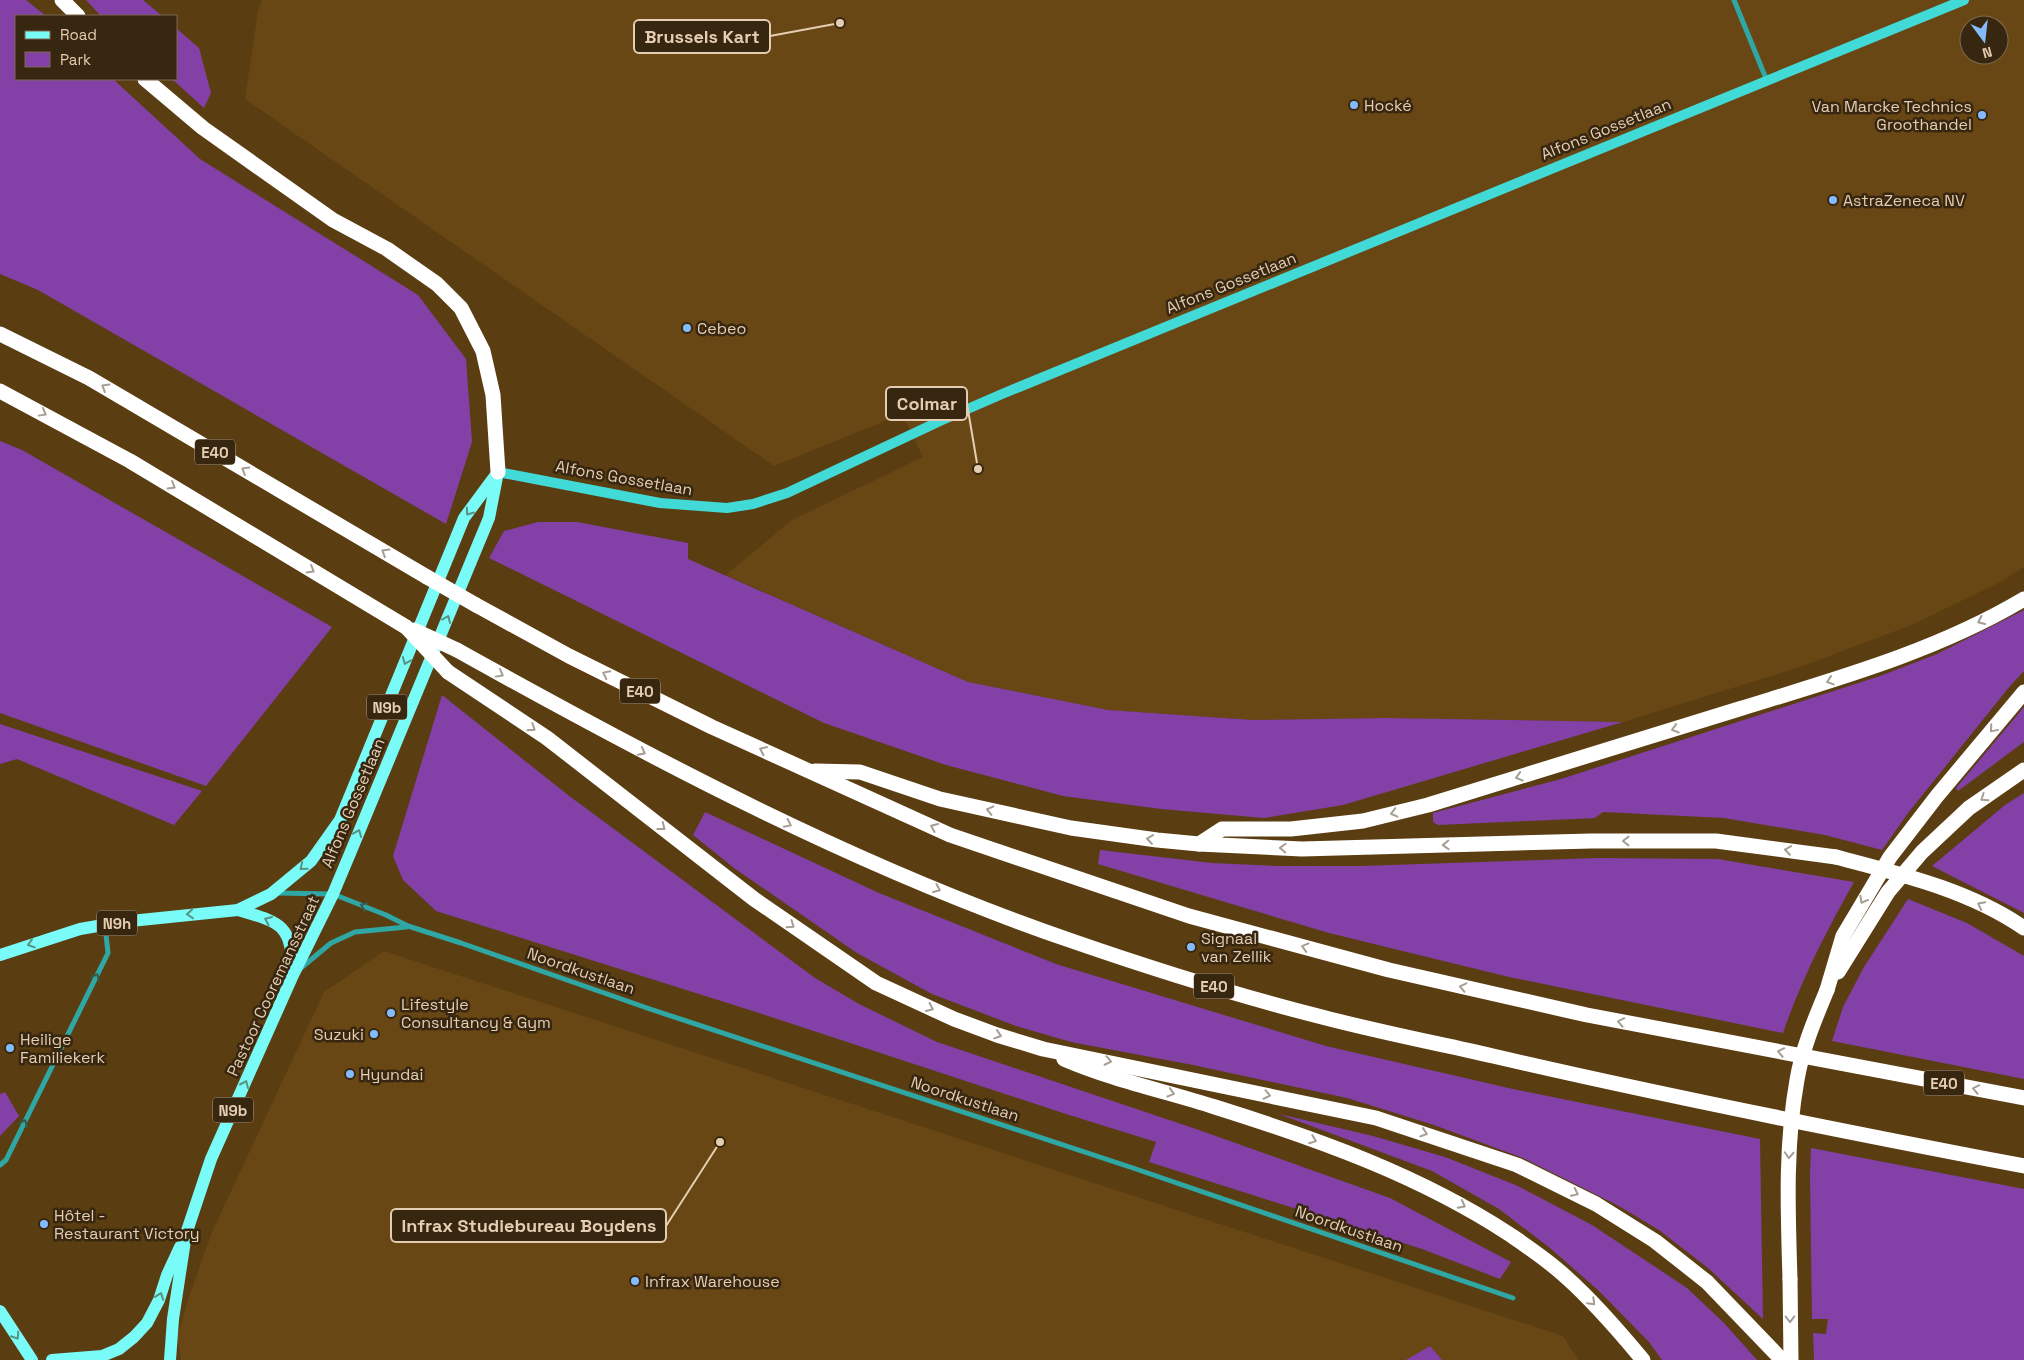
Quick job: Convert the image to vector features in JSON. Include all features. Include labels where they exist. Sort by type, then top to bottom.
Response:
[{"type":"highway","points":[[62,0],[77,15]]},
{"type":"highway","points":[[146,80],[204,128],[333,220],[387,249],[437,284],[461,308],[483,351],[493,395],[498,472]]},
{"type":"highway","name":"E40","points":[[0,334],[88,378],[427,577],[569,656],[807,771],[950,835],[1189,916],[1389,970],[1587,1015],[2024,1098]]},
{"type":"highway","name":"E40","points":[[0,391],[130,461],[406,627],[457,650],[601,730],[714,789],[825,842],[965,901],[1073,942],[1183,977],[1322,1017],[1615,1084],[2024,1166]]},
{"type":"highway","points":[[1198,844],[1222,829],[1290,829],[1363,821],[1437,802],[1855,673],[1928,646],[2007,609],[2024,599]]},
{"type":"highway","points":[[406,627],[448,672],[547,738],[754,899],[876,983],[954,1019],[997,1036],[1042,1049],[1376,1118],[1517,1165],[1596,1204],[1655,1241],[1707,1282],[1782,1360]]},
{"type":"highway","points":[[1791,1360],[1788,1157],[1791,1117],[1797,1079],[1812,1026],[1827,990],[1843,936],[1890,857],[1937,796],[2024,692]]},
{"type":"highway","points":[[1827,990],[1888,892],[1922,852],[1969,808],[2024,770]]},
{"type":"highway","points":[[807,771],[860,772],[940,799],[1071,828],[1198,844],[1302,849],[1591,841],[1697,841],[1763,847],[1836,857],[1892,872],[1963,896],[2024,928]]},
{"type":"highway","points":[[1042,1049],[1090,1070],[1282,1128],[1405,1176],[1480,1215],[1525,1244],[1558,1270],[1609,1319],[1643,1360]]},
{"type":"main road","name":"Alfons Gossetlaan","points":[[0,955],[80,929],[182,914],[238,910],[270,894],[310,861],[340,820],[464,518],[498,472]]},
{"type":"main road","name":"Alfons Gossetlaan","points":[[333,894],[489,518],[498,472]]},
{"type":"main road","name":"Pastoor Cooremansstraat","points":[[170,1360],[173,1319],[186,1234],[212,1159],[293,974],[333,894]]},
{"type":"main road","points":[[238,910],[273,921],[282,928],[288,936],[292,948],[293,974]]},
{"type":"main road","name":"N9b","points":[[52,1360],[102,1356],[119,1349],[134,1337],[147,1323],[159,1300],[167,1275],[186,1234]]},
{"type":"main road","points":[[0,1311],[32,1360]]},
{"type":"street","points":[[1734,0],[1767,81]]},
{"type":"street","name":"Alfons Gossetlaan","points":[[498,472],[660,503],[727,508],[753,504],[788,493],[940,421],[1002,394],[1964,0]]},
{"type":"street","points":[[270,894],[333,894]]},
{"type":"street","name":"Noordkustlaan","points":[[333,894],[408,926],[659,1012],[1134,1168],[1513,1298]]},
{"type":"street","points":[[0,1165],[6,1160],[108,953],[105,925]]},
{"type":"street","points":[[293,974],[331,943],[355,932],[408,926]]},
{"type":"shaded area","points":[[262,0],[2024,0],[2024,567],[2002,581],[1914,624],[1800,667],[1623,722],[1386,718],[1253,720],[1108,710],[968,682],[726,575],[792,520],[923,457],[902,414],[774,466],[245,99],[258,11]]},
{"type":"shaded area","points":[[384,951],[1563,1336],[1578,1360],[181,1360],[177,1337],[212,1232],[324,992]]},
{"type":"green space","points":[[0,0],[26,0],[45,15],[15,15],[15,80],[114,80],[200,159],[418,295],[466,359],[472,442],[446,524],[38,290],[0,274]]},
{"type":"green space","points":[[86,0],[143,0],[161,15],[100,15]]},
{"type":"green space","points":[[178,30],[199,48],[211,93],[204,108],[173,80],[178,80]]},
{"type":"green space","points":[[0,441],[22,450],[332,627],[206,786],[0,713]]},
{"type":"green space","points":[[538,522],[577,522],[688,543],[688,559],[968,682],[1108,710],[1253,720],[1386,718],[1623,722],[1343,805],[1264,818],[1161,809],[1063,796],[946,765],[824,723],[489,558],[504,531]]},
{"type":"green space","points":[[2024,610],[2024,671],[1908,813],[1882,850],[1825,835],[1724,818],[1603,812],[1595,818],[1438,825],[1433,822],[1433,813],[1561,779],[1880,676],[1937,654]]},
{"type":"green space","points":[[442,695],[568,795],[815,978],[859,1004],[937,1042],[1196,1129],[1390,1198],[1511,1262],[1500,1279],[1422,1249],[1149,1162],[1156,1142],[756,1012],[436,911],[403,880],[393,856]]},
{"type":"green space","points":[[2024,707],[2024,742],[1958,791],[1956,788]]},
{"type":"green space","points":[[0,724],[202,791],[174,825],[17,759],[0,764]]},
{"type":"green space","points":[[2024,793],[2024,913],[1932,866],[2005,805]]},
{"type":"green space","points":[[705,812],[879,893],[1056,964],[1326,1046],[1513,1089],[1760,1139],[1763,1319],[1708,1268],[1659,1230],[1617,1205],[1523,1158],[1434,1125],[1347,1098],[1193,1065],[1071,1042],[1016,1026],[932,994],[857,953],[734,868],[693,835]]},
{"type":"green space","points":[[1100,850],[1212,863],[1277,866],[1361,866],[1597,858],[1718,859],[1854,882],[1815,956],[1783,1033],[1509,977],[1329,933],[1098,864]]},
{"type":"green space","points":[[1908,899],[1967,923],[2024,956],[2024,1079],[1832,1041],[1843,1007],[1864,967]]},
{"type":"green space","points":[[5,1092],[19,1116],[0,1136],[0,1094]]},
{"type":"green space","points":[[1279,1114],[1373,1136],[1445,1157],[1518,1186],[1592,1225],[1687,1288],[1724,1323],[1757,1360],[1662,1360],[1649,1342],[1599,1291],[1550,1248],[1499,1209],[1432,1171]]},
{"type":"green space","points":[[1811,1148],[2024,1189],[2024,1360],[1814,1360],[1813,1333],[1826,1334],[1828,1319],[1812,1319]]},
{"type":"green space","points":[[1430,1346],[1442,1360],[1406,1360]]},
{"type":"place","name":"Brussels Kart","points":[[840,23]]},
{"type":"place","name":"Hocké","points":[[1354,105]]},
{"type":"place","name":"Van Marcke Technics Groothandel","points":[[1982,115]]},
{"type":"place","name":"AstraZeneca NV","points":[[1833,200]]},
{"type":"place","name":"Cebeo","points":[[687,328]]},
{"type":"place","name":"Colmar","points":[[978,469]]},
{"type":"place","name":"Signaal van Zellik","points":[[1191,947]]},
{"type":"place","name":"Lifestyle Consultancy & Gym","points":[[391,1013]]},
{"type":"place","name":"Suzuki","points":[[374,1034]]},
{"type":"place","name":"Heilige Familiekerk","points":[[10,1048]]},
{"type":"place","name":"Hyundai","points":[[350,1074]]},
{"type":"place","name":"Infrax Studiebureau Boydens","points":[[720,1142]]},
{"type":"place","name":"Hôtel - Restaurant Victory","points":[[44,1224]]},
{"type":"place","name":"Infrax Warehouse","points":[[635,1281]]}]
